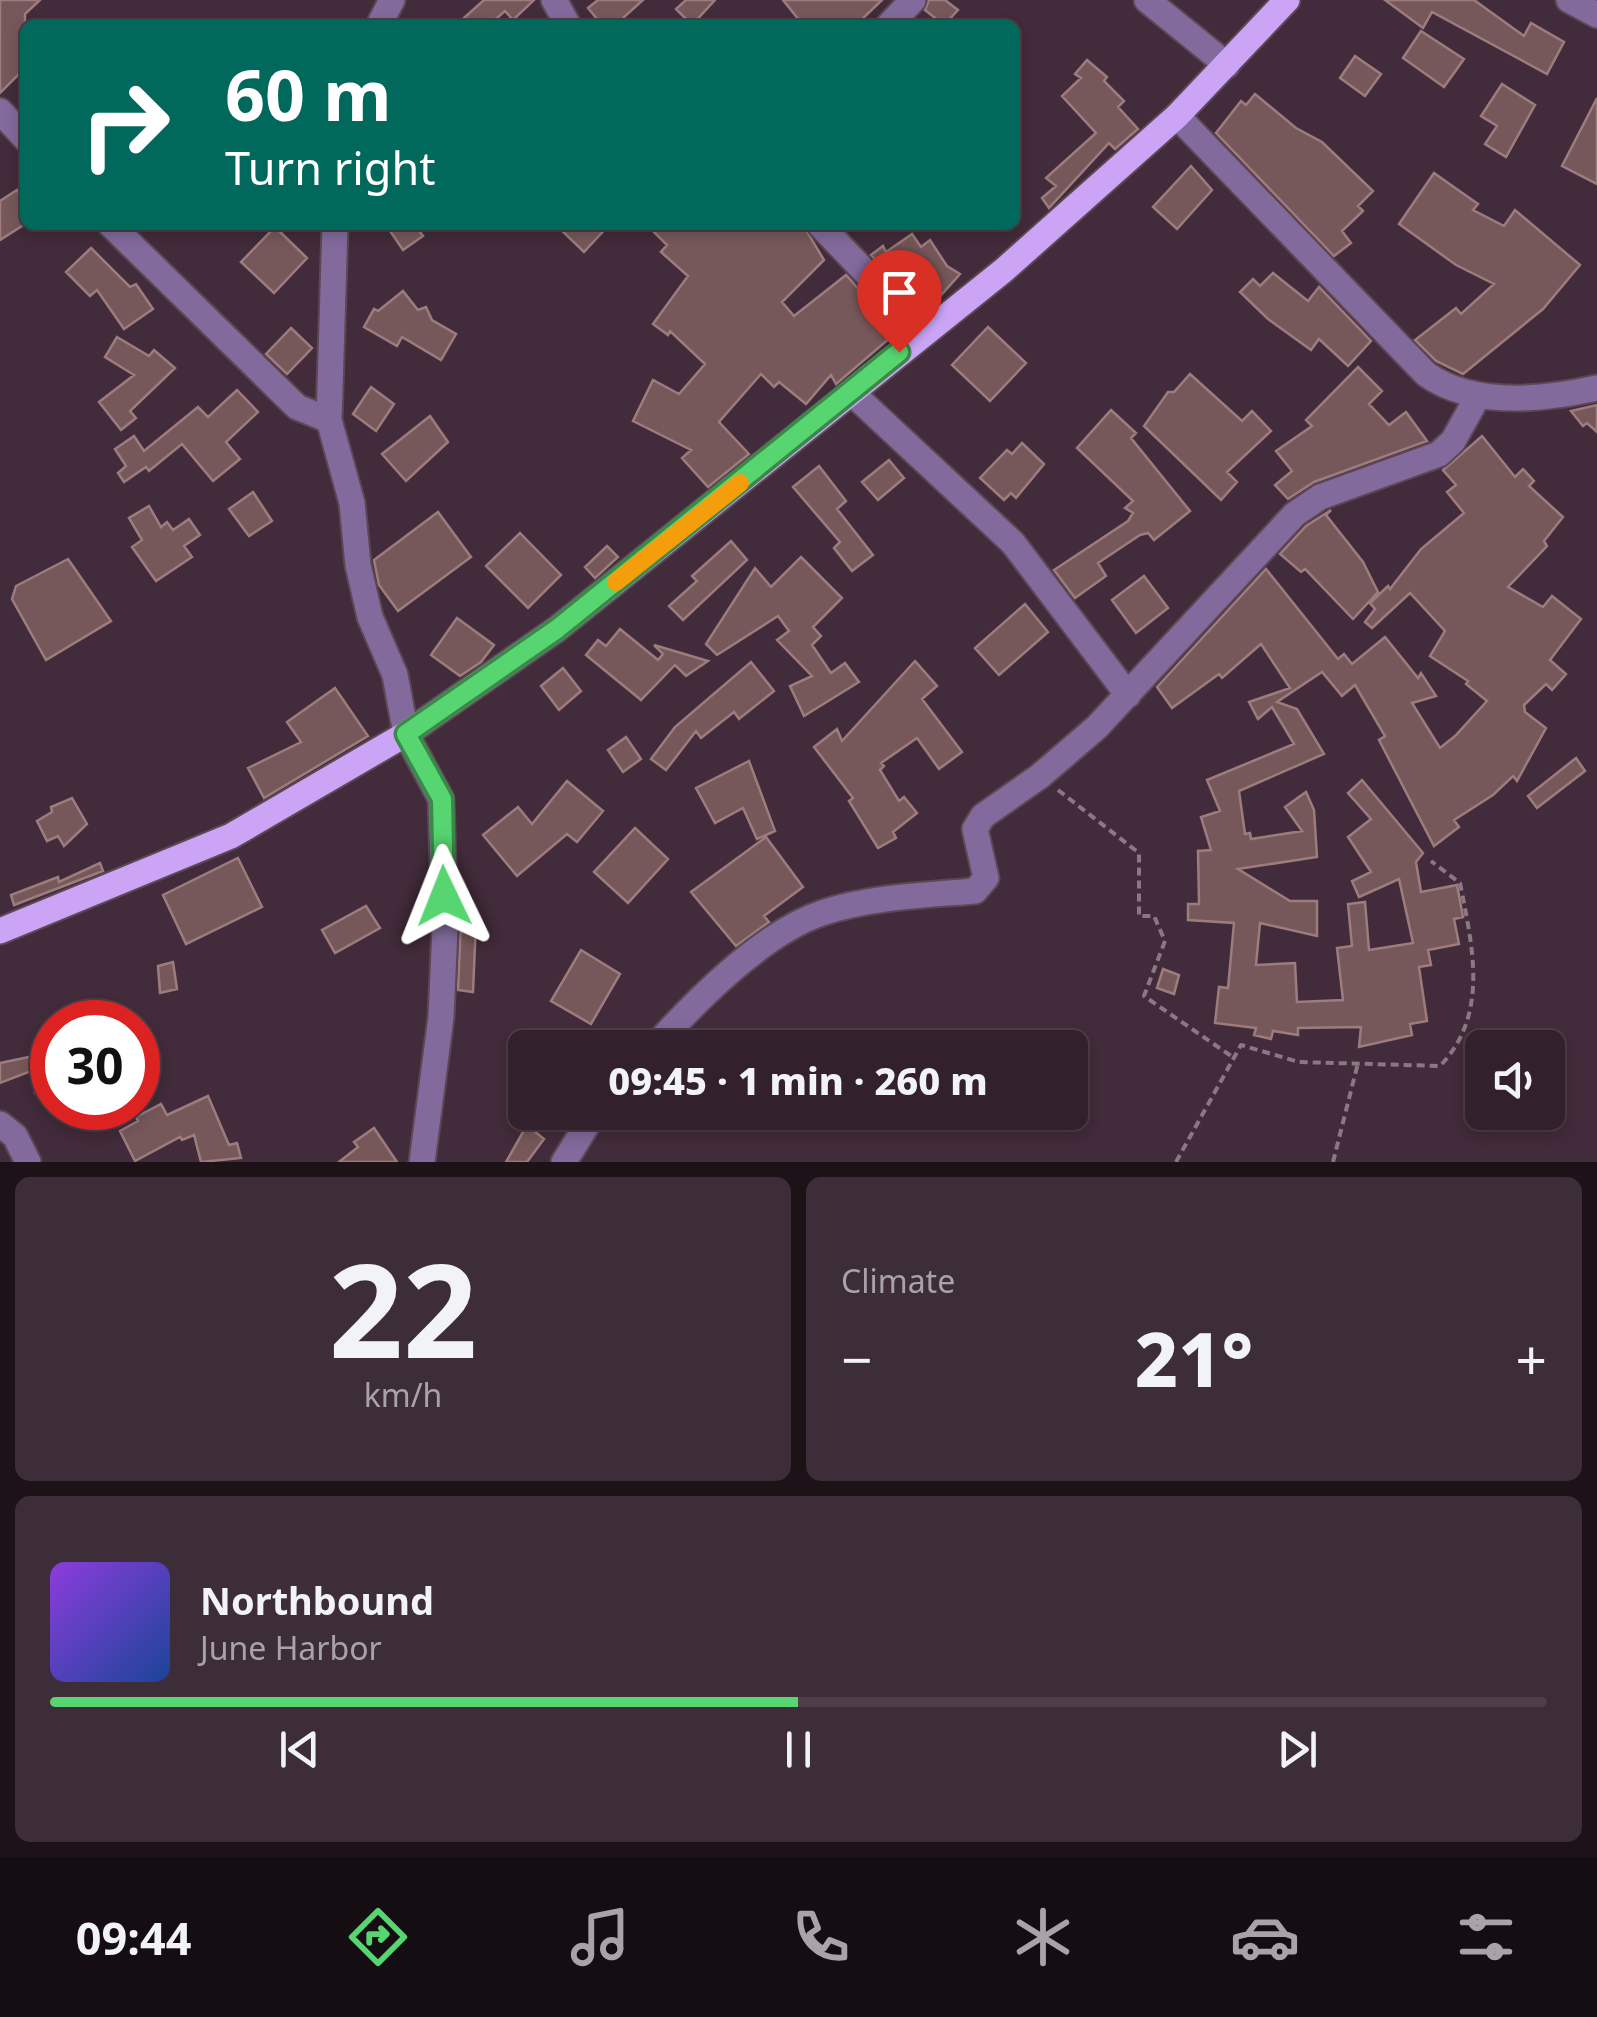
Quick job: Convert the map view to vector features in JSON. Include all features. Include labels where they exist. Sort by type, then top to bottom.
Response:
[{"type":"main road","points":[[0,931],[231,836],[406,734],[557,629],[853,394],[922,331],[1004,270],[1177,116],[1287,0]]},
{"type":"street","points":[[895,20],[913,0]]},
{"type":"street","points":[[1147,0],[1227,65]]},
{"type":"street","points":[[1568,0],[1597,15]]},
{"type":"street","points":[[0,111],[20,133]]},
{"type":"street","points":[[1177,116],[1426,374],[1446,388],[1478,396],[1597,388]]},
{"type":"street","points":[[116,230],[296,407],[329,420]]},
{"type":"street","points":[[335,230],[329,420],[352,503],[358,565],[370,617],[395,675],[406,734],[442,799],[446,929],[442,1016],[422,1162]]},
{"type":"street","points":[[825,230],[922,331]]},
{"type":"street","points":[[853,394],[1014,543],[1128,695]]},
{"type":"street","points":[[669,1030],[687,1009],[791,928],[822,912],[975,891],[983,886],[986,878],[975,829],[983,816],[1040,776],[1128,695],[1295,514],[1320,497],[1439,454],[1453,441],[1478,396]]},
{"type":"street","points":[[0,1124],[15,1136],[28,1162]]},
{"type":"street","points":[[564,1162],[584,1130]]},
{"type":"path","points":[[1040,776],[1139,852],[1139,916],[1154,916],[1164,941],[1144,996],[1234,1058]]},
{"type":"path","points":[[1176,1162],[1242,1045],[1299,1062],[1440,1066],[1457,1048],[1477,973],[1460,883],[1431,861]]},
{"type":"path","points":[[1333,1162],[1358,1063]]},
{"type":"building","points":[[0,0],[40,0],[25,14],[25,20],[20,20],[20,73],[0,93]]},
{"type":"building","points":[[484,0],[534,0],[513,20],[505,11],[495,20],[462,20]]},
{"type":"building","points":[[598,0],[643,0],[624,17],[627,20],[598,20],[588,8]]},
{"type":"building","points":[[686,0],[715,0],[697,20],[687,20],[676,9]]},
{"type":"building","points":[[783,0],[882,0],[861,20],[799,20]]},
{"type":"building","points":[[929,0],[945,0],[958,10],[949,20],[938,20],[925,10]]},
{"type":"building","points":[[1385,0],[1474,0],[1524,36],[1531,23],[1564,42],[1547,74],[1432,12],[1423,28]]},
{"type":"building","points":[[1421,31],[1464,59],[1444,87],[1403,58]]},
{"type":"building","points":[[1355,56],[1381,74],[1365,96],[1340,78]]},
{"type":"building","points":[[1087,60],[1107,77],[1104,81],[1124,101],[1118,107],[1138,129],[1115,149],[1109,143],[1049,208],[1042,198],[1056,186],[1046,178],[1096,133],[1062,96],[1081,78],[1075,74]]},
{"type":"building","points":[[1502,84],[1535,105],[1506,157],[1485,144],[1497,126],[1481,116]]},
{"type":"building","points":[[1255,94],[1296,128],[1322,142],[1373,191],[1358,206],[1363,211],[1342,231],[1351,243],[1334,256],[1216,133],[1241,101],[1246,105]]},
{"type":"building","points":[[1597,98],[1597,184],[1562,166]]},
{"type":"building","points":[[1191,166],[1212,190],[1177,229],[1153,207]]},
{"type":"building","points":[[1434,173],[1478,204],[1473,210],[1504,226],[1515,210],[1580,265],[1543,309],[1463,374],[1436,361],[1415,340],[1456,308],[1461,314],[1494,284],[1456,265],[1399,224]]},
{"type":"building","points":[[17,190],[20,194],[20,227],[0,240],[0,201]]},
{"type":"building","points":[[272,230],[278,230],[307,258],[274,293],[241,262]]},
{"type":"building","points":[[389,230],[419,230],[423,236],[403,250]]},
{"type":"building","points":[[561,230],[604,230],[584,252]]},
{"type":"building","points":[[652,230],[806,230],[824,260],[782,302],[794,316],[846,275],[897,332],[836,384],[831,375],[806,404],[779,382],[774,387],[761,374],[719,422],[749,454],[708,487],[682,458],[691,450],[633,421],[653,380],[679,394],[705,364],[670,331],[668,335],[653,324],[688,276],[661,252],[667,245]]},
{"type":"building","points":[[912,234],[921,247],[930,240],[947,266],[960,274],[926,312],[871,255],[883,246],[886,252]]},
{"type":"building","points":[[91,248],[130,287],[136,284],[153,309],[124,329],[97,290],[90,296],[66,272]]},
{"type":"building","points":[[1273,273],[1308,301],[1319,287],[1371,341],[1348,366],[1319,339],[1311,350],[1268,319],[1240,292],[1253,279],[1260,286]]},
{"type":"building","points":[[403,291],[418,310],[426,307],[432,320],[456,334],[441,360],[402,337],[397,346],[364,327],[374,309],[378,311]]},
{"type":"building","points":[[988,327],[1026,363],[990,401],[952,365]]},
{"type":"building","points":[[291,328],[312,348],[287,374],[266,354]]},
{"type":"building","points":[[117,337],[149,356],[154,350],[175,368],[130,411],[136,418],[121,430],[99,402],[134,375],[105,357]]},
{"type":"building","points":[[1358,367],[1382,391],[1369,404],[1389,425],[1406,412],[1427,441],[1314,482],[1288,499],[1275,485],[1292,471],[1276,451],[1312,426],[1306,420]]},
{"type":"building","points":[[1190,374],[1242,421],[1252,411],[1271,431],[1227,472],[1237,482],[1221,500],[1144,426],[1168,392],[1174,392]]},
{"type":"building","points":[[371,387],[394,404],[376,431],[353,414]]},
{"type":"building","points":[[237,390],[258,412],[226,442],[240,459],[213,481],[182,444],[149,471],[146,467],[124,482],[118,473],[126,466],[115,449],[134,436],[144,451],[198,407],[208,417]]},
{"type":"building","points":[[1597,405],[1597,432],[1587,423],[1583,426],[1571,411]]},
{"type":"building","points":[[1111,410],[1136,433],[1131,438],[1190,511],[1154,540],[1148,533],[1140,535],[1098,563],[1106,576],[1075,598],[1054,570],[1128,521],[1133,513],[1125,508],[1133,501],[1077,448]]},
{"type":"building","points":[[430,416],[448,442],[406,481],[382,454]]},
{"type":"building","points":[[1482,436],[1515,477],[1523,469],[1534,481],[1529,486],[1563,517],[1544,541],[1547,546],[1508,587],[1543,607],[1552,596],[1581,619],[1550,660],[1566,674],[1552,690],[1546,684],[1524,705],[1525,712],[1546,728],[1517,781],[1513,776],[1493,795],[1454,820],[1459,827],[1434,846],[1379,740],[1385,736],[1355,685],[1342,696],[1322,672],[1277,702],[1297,709],[1324,754],[1239,791],[1245,834],[1250,833],[1251,839],[1302,831],[1285,807],[1306,792],[1314,810],[1317,857],[1238,869],[1290,901],[1317,901],[1317,936],[1260,923],[1256,965],[1295,963],[1297,1002],[1343,1000],[1337,948],[1352,946],[1348,904],[1365,902],[1369,950],[1413,943],[1399,879],[1359,897],[1352,881],[1371,872],[1348,837],[1371,819],[1348,793],[1362,780],[1423,853],[1416,862],[1421,892],[1457,885],[1463,917],[1454,919],[1459,944],[1428,950],[1431,965],[1419,967],[1427,1021],[1410,1024],[1412,1035],[1359,1047],[1361,1027],[1298,1028],[1298,1035],[1273,1031],[1271,1039],[1254,1035],[1256,1028],[1215,1023],[1219,987],[1228,988],[1234,923],[1188,920],[1188,904],[1199,904],[1198,851],[1211,850],[1201,817],[1220,811],[1207,780],[1294,744],[1272,707],[1258,719],[1249,702],[1290,688],[1261,644],[1222,678],[1219,674],[1172,708],[1157,687],[1266,569],[1338,659],[1344,654],[1352,664],[1385,637],[1418,678],[1421,673],[1436,696],[1412,703],[1440,748],[1487,701],[1466,684],[1468,681],[1430,656],[1445,631],[1410,593],[1372,628],[1365,622],[1375,609],[1370,603],[1388,586],[1390,589],[1421,549],[1464,513],[1447,492],[1456,485],[1443,470]]},
{"type":"building","points":[[1022,443],[1044,464],[1016,498],[1011,493],[1004,500],[980,478],[1007,450],[1012,454]]},
{"type":"building","points":[[889,460],[904,478],[878,500],[862,482]]},
{"type":"building","points":[[819,466],[846,501],[837,509],[873,555],[852,571],[834,548],[840,542],[793,487]]},
{"type":"building","points":[[253,492],[272,521],[249,536],[229,509]]},
{"type":"building","points":[[149,506],[161,527],[167,522],[173,530],[189,519],[200,535],[184,546],[192,557],[156,581],[132,547],[142,540],[129,518]]},
{"type":"building","points":[[1331,510],[1326,515],[1363,562],[1378,592],[1353,619],[1305,569],[1301,572],[1280,554],[1306,526]]},
{"type":"building","points":[[438,512],[471,557],[398,611],[379,585],[374,560]]},
{"type":"building","points":[[520,533],[561,575],[528,608],[486,566]]},
{"type":"building","points":[[731,541],[747,560],[683,620],[669,606],[697,581],[692,576]]},
{"type":"building","points":[[607,546],[618,557],[595,578],[585,567]]},
{"type":"building","points":[[801,557],[842,598],[813,627],[821,636],[812,645],[831,673],[845,663],[859,682],[804,716],[790,686],[812,676],[777,640],[789,631],[778,616],[717,655],[706,644],[755,568],[771,587]]},
{"type":"building","points":[[68,559],[111,621],[46,660],[12,599],[16,586]]},
{"type":"building","points":[[1144,576],[1168,608],[1136,633],[1112,600]]},
{"type":"building","points":[[1025,604],[1048,632],[999,675],[975,648]]},
{"type":"building","points":[[457,618],[494,645],[481,662],[460,676],[431,655]]},
{"type":"building","points":[[620,629],[658,660],[663,654],[654,645],[708,661],[686,676],[675,665],[641,700],[586,655],[598,640],[606,646]]},
{"type":"building","points":[[915,661],[937,686],[922,699],[962,752],[939,769],[917,738],[881,763],[884,766],[880,770],[899,801],[904,797],[917,813],[893,832],[896,838],[878,848],[849,801],[853,798],[814,747],[837,729],[842,741]]},
{"type":"building","points":[[751,662],[774,691],[739,719],[734,712],[701,738],[696,731],[666,770],[651,759],[675,727]]},
{"type":"building","points":[[563,668],[581,691],[559,710],[541,686]]},
{"type":"building","points":[[335,688],[368,736],[264,798],[248,768],[301,742],[287,722]]},
{"type":"building","points":[[626,737],[641,759],[623,772],[608,750]]},
{"type":"building","points":[[1576,758],[1585,771],[1537,808],[1528,796]]},
{"type":"building","points":[[749,761],[775,831],[757,839],[743,808],[715,823],[696,788]]},
{"type":"building","points":[[567,781],[603,811],[577,842],[567,834],[517,876],[483,835],[518,807],[532,824]]},
{"type":"building","points":[[72,798],[87,824],[64,846],[58,836],[47,841],[37,821],[52,812],[51,807]]},
{"type":"building","points":[[635,828],[668,859],[628,903],[594,872]]},
{"type":"building","points":[[766,837],[803,887],[764,916],[769,922],[736,946],[691,892]]},
{"type":"building","points":[[238,858],[262,907],[186,944],[163,895]]},
{"type":"building","points":[[100,863],[103,871],[14,905],[11,895],[58,877],[59,882]]},
{"type":"building","points":[[366,906],[380,928],[335,953],[322,930]]},
{"type":"building","points":[[461,921],[476,922],[473,992],[458,990]]},
{"type":"building","points":[[581,950],[620,974],[591,1024],[551,1001]]},
{"type":"building","points":[[173,962],[177,989],[160,993],[158,966]]},
{"type":"building","points":[[1163,969],[1179,975],[1174,994],[1157,988]]},
{"type":"building","points":[[30,1057],[30,1071],[0,1083],[0,1063]]},
{"type":"building","points":[[208,1096],[229,1145],[237,1143],[241,1158],[201,1162],[194,1135],[182,1140],[180,1137],[135,1161],[120,1131],[160,1130],[161,1104],[167,1115]]},
{"type":"building","points":[[374,1128],[397,1162],[339,1162],[358,1147],[354,1142]]},
{"type":"building","points":[[524,1130],[533,1130],[544,1139],[527,1162],[506,1162]]},
{"type":"slow traffic","points":[[616,582],[740,483]]},
{"type":"route","points":[[444,896],[442,799],[406,734],[557,629],[853,394],[899,352]]}]
